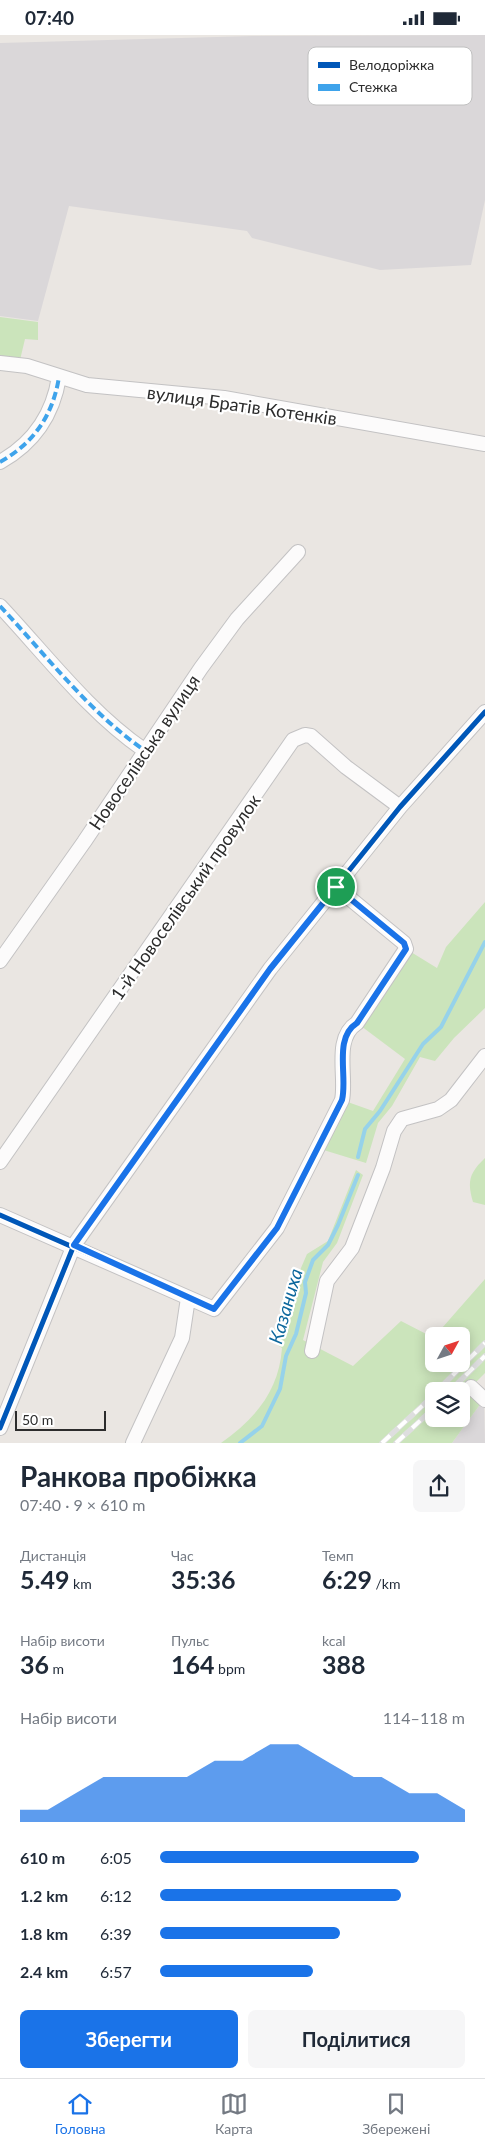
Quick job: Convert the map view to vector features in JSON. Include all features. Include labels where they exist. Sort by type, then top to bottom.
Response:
[{"type":"street","name":"вулиця Братів Котенків","points":[[0,363],[27,366],[87,385],[224,398],[485,444]]},
{"type":"street","points":[[0,462],[17,452],[39,430],[50,412],[59,377]]},
{"type":"street","name":"Новоселівська вулиця","points":[[0,961],[84,842],[144,750],[238,619],[298,552]]},
{"type":"street","points":[[0,607],[82,695],[131,741],[144,750]]},
{"type":"street","points":[[0,1428],[74,1245],[270,969],[400,807],[485,712]]},
{"type":"street","name":"1-й Новоселівський провулок","points":[[0,1162],[293,740],[305,735],[310,736],[346,767],[400,807]]},
{"type":"street","points":[[0,1215],[74,1245],[214,1309],[277,1228],[342,1100],[344,1091],[344,1042],[352,1026],[357,1023],[406,949],[404,943],[336,887]]},
{"type":"street","points":[[312,1351],[327,1281],[352,1248],[383,1168],[394,1131],[402,1119],[438,1109],[451,1100],[485,1056]]},
{"type":"street","points":[[133,1443],[182,1338],[188,1298]]},
{"type":"street","points":[[471,1387],[485,1400]]},
{"type":"shaded area","points":[[485,35],[485,200],[471,265],[380,270],[252,238],[247,231],[69,206],[38,321],[0,316],[0,43],[253,36]]},
{"type":"shaded area","points":[[484,1399],[485,1443],[452,1443],[464,1427],[470,1427],[470,1418]]},
{"type":"green space","points":[[0,317],[38,322],[38,340],[25,339],[20,360],[0,358]]},
{"type":"green space","points":[[485,902],[485,1008],[454,1038],[435,1061],[420,1057],[392,1106],[378,1123],[366,1163],[317,1148],[342,1100],[373,1111],[405,1059],[357,1023],[406,949],[437,968],[446,947]]},
{"type":"green space","points":[[485,1158],[485,1205],[473,1202],[470,1183],[476,1168]]},
{"type":"green space","points":[[356,1170],[363,1175],[337,1243],[323,1262],[303,1340],[353,1366],[401,1321],[425,1333],[425,1373],[470,1373],[470,1327],[443,1327],[485,1279],[485,1373],[471,1387],[484,1399],[470,1418],[470,1382],[425,1382],[425,1427],[464,1427],[452,1443],[221,1443],[254,1414],[263,1403],[276,1378],[282,1348],[270,1340],[307,1254],[328,1241]]},
{"type":"waterway","points":[[358,1157],[365,1129],[380,1111],[423,1044],[441,1027],[485,942]]},
{"type":"waterway","name":"Казаниха","points":[[240,1443],[262,1426],[280,1389],[286,1356],[296,1334],[306,1293],[305,1282],[313,1260],[328,1245],[358,1175]]},
{"type":"railway","points":[[446,1382],[485,1343]]},
{"type":"railway","points":[[459,1382],[485,1356]]},
{"type":"railway","points":[[382,1443],[425,1403]]},
{"type":"railway","points":[[396,1443],[425,1416]]},
{"type":"marked path","points":[[0,462],[23,446],[40,427],[52,404],[59,377]]},
{"type":"marked path","points":[[0,606],[86,701],[144,750]]},
{"type":"cycle path","points":[[0,1428],[74,1245],[270,969],[400,807],[485,712]]},
{"type":"cycle path","points":[[0,1215],[214,1309],[277,1228],[342,1100],[342,1059],[345,1038],[406,949],[404,943],[336,887]]},
{"type":"route","points":[[336,887],[404,943],[406,949],[357,1023],[352,1026],[344,1042],[344,1091],[342,1100],[277,1228],[214,1309],[74,1245],[270,969],[336,887]]}]
